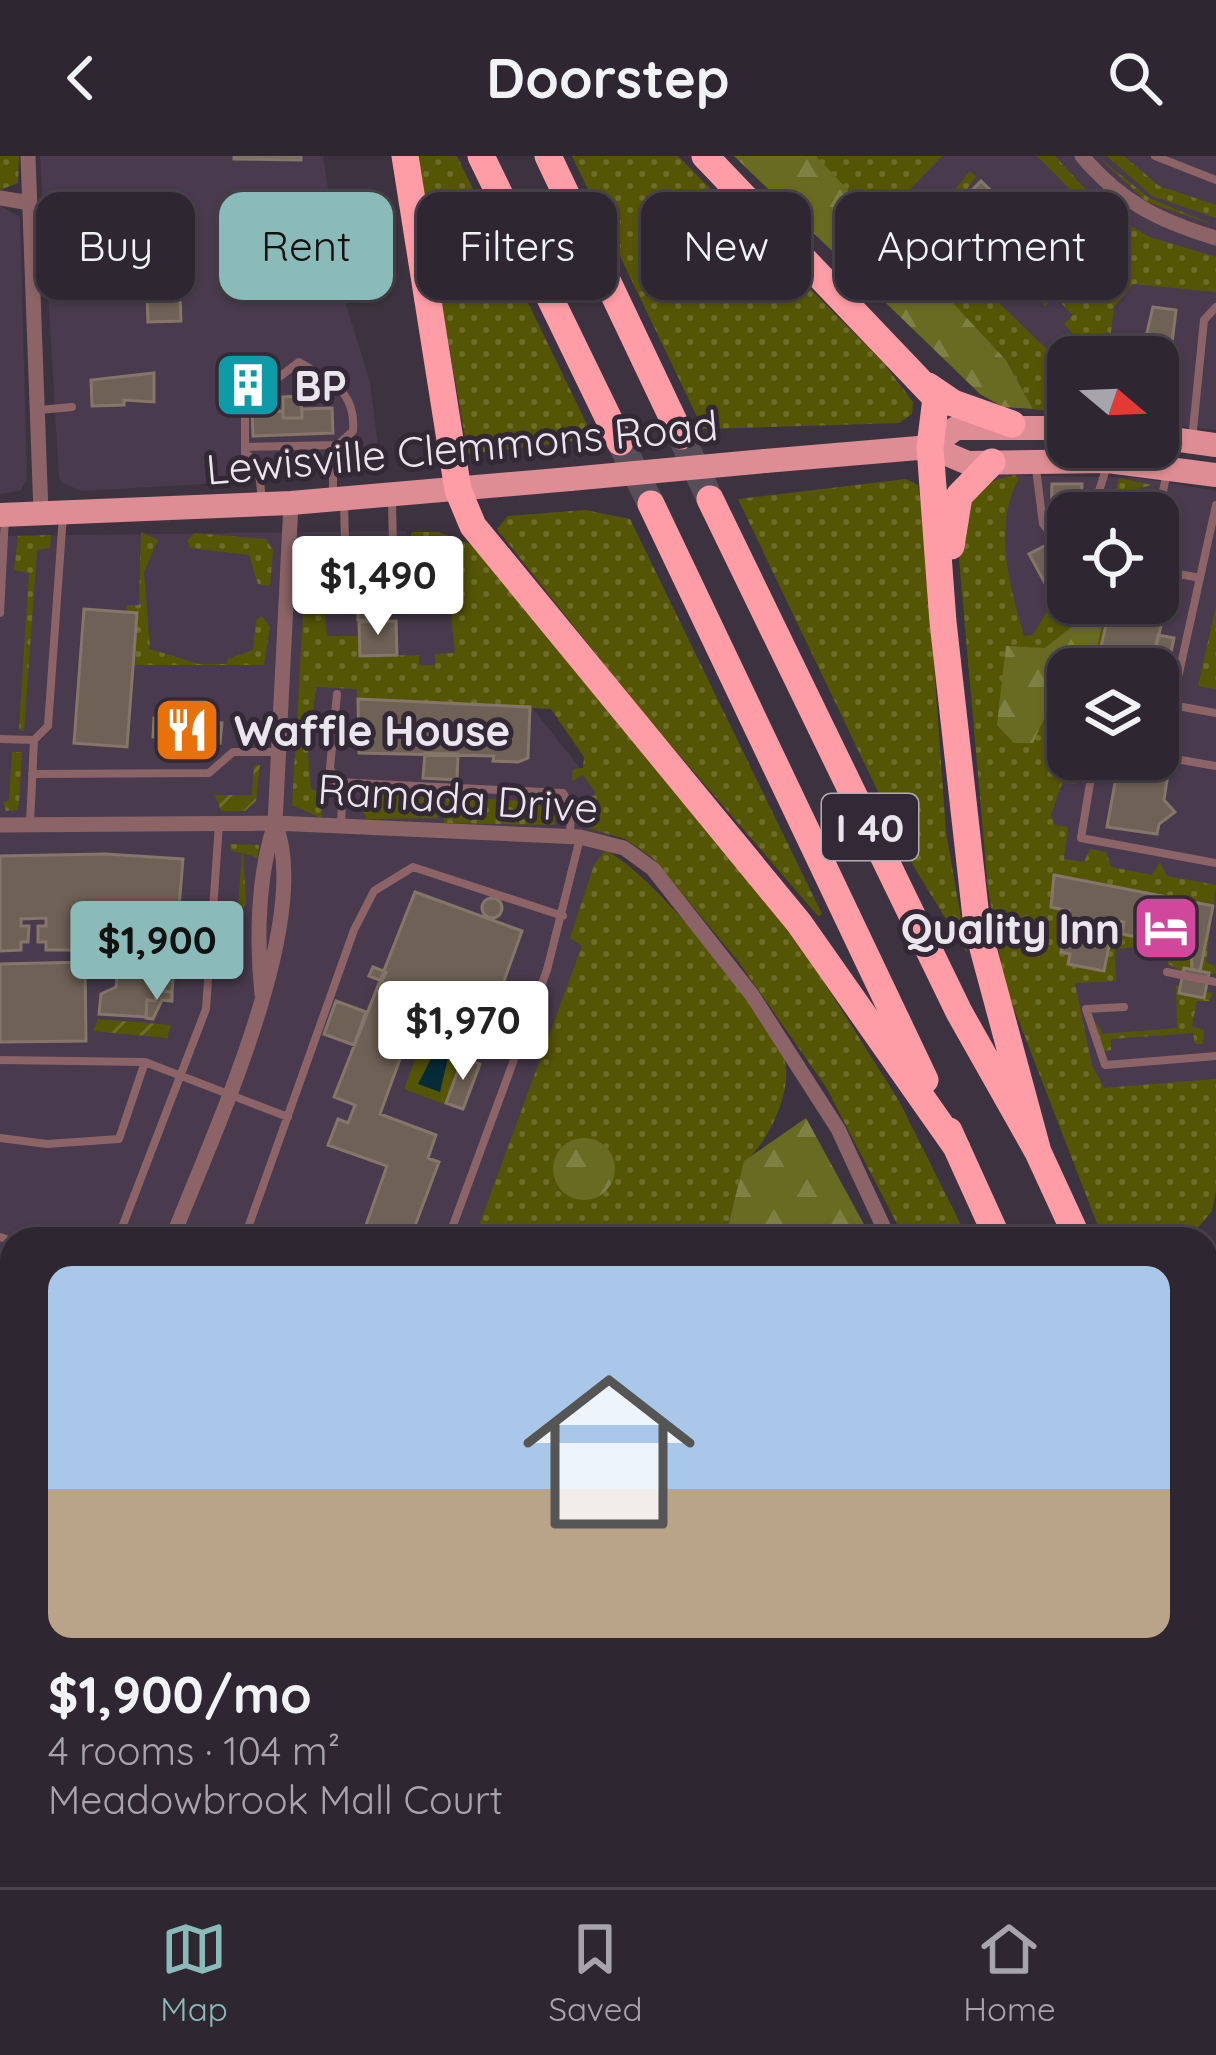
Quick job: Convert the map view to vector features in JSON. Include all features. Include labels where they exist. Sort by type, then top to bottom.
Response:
[{"type":"highway","points":[[405,156],[458,490],[473,526],[799,923],[957,1148]]},
{"type":"highway","points":[[481,156],[620,442]]},
{"type":"highway","points":[[548,156],[681,436]]},
{"type":"highway","points":[[705,156],[928,386],[953,403],[1012,424]]},
{"type":"highway","points":[[928,386],[938,410],[930,447],[943,622],[977,926],[1038,1152]]},
{"type":"highway","points":[[943,622],[954,510],[966,486],[992,462]]},
{"type":"highway","name":"I 40","points":[[710,499],[959,1012],[1038,1152],[1072,1227]]},
{"type":"highway","name":"I 40","points":[[651,504],[993,1227]]},
{"type":"main road","name":"Lewisville Clemmons Road","points":[[930,447],[956,428],[1047,426]]},
{"type":"main road","name":"Lewisville Clemmons Road","points":[[2,515],[338,500],[930,447],[968,463],[1047,460]]},
{"type":"main road","name":"Lewisville Clemmons Road","points":[[1168,468],[1216,475]]},
{"type":"street","points":[[28,156],[39,410],[52,513]]},
{"type":"street","points":[[1082,156],[1114,192]]},
{"type":"street","points":[[0,198],[30,203]]},
{"type":"street","points":[[1128,202],[1148,215],[1216,238]]},
{"type":"street","name":"Ramada Drive","points":[[291,503],[274,823],[575,836],[624,848],[653,869],[752,995],[838,1129],[883,1227]]},
{"type":"street","points":[[0,825],[274,823],[286,849],[277,952],[177,1227]]},
{"type":"lane","points":[[1155,156],[1216,180]]},
{"type":"lane","points":[[1204,443],[1204,320],[1216,307]]},
{"type":"lane","points":[[244,447],[337,445],[353,431],[354,407],[345,390],[299,362],[245,403],[244,447],[259,464],[262,504]]},
{"type":"lane","points":[[39,410],[72,407]]},
{"type":"lane","points":[[337,445],[346,579]]},
{"type":"lane","points":[[1035,460],[1047,529]]},
{"type":"lane","points":[[1163,492],[1168,468]]},
{"type":"lane","points":[[378,586],[394,586],[392,495]]},
{"type":"lane","points":[[1216,505],[1172,705],[1216,713]]},
{"type":"lane","points":[[30,825],[34,740],[48,726],[52,513]]},
{"type":"lane","points":[[0,613],[2,515]]},
{"type":"lane","points":[[1179,574],[1200,578]]},
{"type":"lane","points":[[288,580],[346,579],[357,586]]},
{"type":"lane","points":[[337,694],[330,768],[336,782],[563,793],[571,806],[575,836],[563,916],[452,1227]]},
{"type":"lane","points":[[0,739],[34,740]]},
{"type":"lane","points":[[32,774],[209,773],[233,752],[278,752]]},
{"type":"lane","points":[[1179,760],[1216,766]]},
{"type":"lane","points":[[1091,780],[1081,838],[1216,863]]},
{"type":"lane","points":[[341,827],[343,784]]},
{"type":"lane","points":[[122,1227],[206,1009],[219,822]]},
{"type":"lane","points":[[248,1227],[354,930],[374,891],[413,867],[563,916]]},
{"type":"lane","points":[[1167,972],[1216,982]]},
{"type":"lane","points":[[1124,1007],[1086,1009],[1105,1065],[1216,1057]]},
{"type":"lane","points":[[0,1060],[145,1062],[288,1117]]},
{"type":"lane","points":[[0,1138],[47,1144],[119,1139],[145,1062]]},
{"type":"shaded area","points":[[0,156],[19,156],[18,183],[0,190]]},
{"type":"shaded area","points":[[40,156],[323,156],[329,192],[219,192],[219,300],[345,300],[370,382],[380,464],[236,482],[82,491],[64,484],[59,478],[48,300],[195,300],[195,192],[42,192]]},
{"type":"shaded area","points":[[416,156],[457,156],[474,192],[422,192]]},
{"type":"shaded area","points":[[572,156],[678,156],[714,192],[641,192],[641,300],[617,250],[617,192],[589,192]]},
{"type":"shaded area","points":[[815,156],[942,156],[908,192],[849,192]]},
{"type":"shaded area","points":[[927,156],[1216,156],[1216,430],[1179,426],[1179,336],[1047,336],[1047,411],[1033,409],[1006,360],[950,300],[1128,300],[1128,192],[890,192]]},
{"type":"shaded area","points":[[1037,156],[1055,156],[1086,190],[1073,192]]},
{"type":"shaded area","points":[[1097,156],[1149,198],[1216,226],[1147,202]]},
{"type":"shaded area","points":[[1107,156],[1124,156],[1159,186],[1216,205],[1216,218],[1152,196]]},
{"type":"shaded area","points":[[970,171],[976,177],[965,192],[953,192]]},
{"type":"shaded area","points":[[0,206],[20,217],[27,480],[20,491],[0,494]]},
{"type":"shaded area","points":[[1128,225],[1150,237],[1216,257],[1216,292],[1133,284],[1128,290]]},
{"type":"shaded area","points":[[811,290],[882,361],[913,402],[912,414],[899,423],[703,429],[641,300],[811,300]]},
{"type":"shaded area","points":[[441,300],[527,300],[594,439],[468,454]]},
{"type":"shaded area","points":[[950,300],[996,300],[1047,349],[1047,411],[1033,409],[1006,360]]},
{"type":"shaded area","points":[[1058,300],[1120,300],[1114,307],[1111,336],[1075,336],[1064,324],[1073,315]]},
{"type":"shaded area","points":[[995,475],[1139,478],[1216,491],[1216,1094],[1090,1113],[1035,891]]},
{"type":"shaded area","points":[[1015,475],[1019,479],[1006,516],[1005,536],[1024,636],[1033,635],[1047,611],[1047,624],[1106,624],[1101,648],[1047,648],[1047,780],[1077,780],[1076,784],[1062,783],[1051,815],[1055,825],[1068,827],[1064,859],[1084,862],[1090,849],[1106,852],[1111,867],[1152,875],[1160,862],[1167,876],[1216,885],[1206,962],[1215,966],[1216,973],[1208,975],[1200,971],[1213,906],[1055,875],[1052,907],[1069,911],[1061,951],[1070,954],[1068,964],[1104,971],[1114,920],[1124,922],[1122,935],[1191,948],[1195,954],[1192,969],[1183,972],[1168,964],[1165,945],[1115,949],[1116,981],[1075,983],[1092,1065],[1104,1088],[1216,1079],[1216,1191],[1212,1211],[1199,1227],[1098,1227],[1005,985],[988,889],[957,535],[982,488]]},
{"type":"shaded area","points":[[1119,478],[1153,485],[1135,492],[1116,492]]},
{"type":"shaded area","points":[[906,479],[918,485],[924,525],[946,832],[967,953],[914,867],[738,499]]},
{"type":"shaded area","points":[[585,510],[630,519],[822,914],[818,916],[637,706],[497,529],[508,516]]},
{"type":"shaded area","points":[[406,531],[414,560],[604,798],[614,858],[484,1227],[0,1227],[0,536]]},
{"type":"shaded area","points":[[141,532],[158,540],[144,572],[150,649],[199,664],[227,664],[228,659],[253,650],[256,620],[262,616],[270,627],[264,665],[133,665],[137,613],[126,612],[127,605],[139,605]]},
{"type":"shaded area","points":[[412,532],[439,532],[472,545],[790,928],[899,1101],[962,1227],[899,1227],[826,1087],[738,961],[653,858],[625,839],[588,828],[587,801],[596,793],[583,775],[572,781],[573,769],[583,768],[584,757],[551,709],[357,699],[357,689],[316,687],[308,753],[311,789],[325,793],[321,818],[292,805],[304,600],[312,594],[324,603],[327,636],[359,636],[360,656],[419,655],[419,665],[435,665],[435,654],[455,653],[449,593],[409,540]]},
{"type":"shaded area","points":[[194,533],[266,539],[273,550],[270,586],[258,584],[249,555],[190,548],[187,541]]},
{"type":"shaded area","points":[[51,535],[50,548],[37,550],[24,731],[19,730],[29,573],[14,570],[18,536]]},
{"type":"shaded area","points":[[322,538],[332,539],[334,548],[324,565],[314,568],[308,565],[311,547]]},
{"type":"shaded area","points":[[1216,606],[1216,689],[1198,686]]},
{"type":"shaded area","points":[[12,752],[22,752],[19,803],[17,810],[6,811],[3,802],[9,801]]},
{"type":"shaded area","points":[[254,765],[260,765],[256,801],[245,811],[221,811],[215,795],[252,795]]},
{"type":"shaded area","points":[[365,793],[436,796],[438,818],[367,819],[358,802]]},
{"type":"shaded area","points":[[446,797],[545,802],[557,814],[554,825],[444,823]]},
{"type":"shaded area","points":[[230,844],[259,845],[258,858],[243,853],[246,902],[237,923],[242,853],[231,851]]},
{"type":"shaded area","points":[[605,851],[624,862],[677,913],[735,982],[777,1043],[785,1062],[785,1088],[776,1117],[744,1162],[728,1227],[478,1227],[582,946],[570,938],[594,865]],"holes":[[[609,1151],[615,1170],[609,1188],[570,1197],[553,1172]]]},
{"type":"shaded area","points":[[1176,985],[1213,993],[1209,1001],[1197,1001],[1192,1026],[1204,1030],[1203,1044],[1195,1044],[1193,1033],[1111,1039],[1111,1050],[1103,1051],[1095,1021],[1103,1034],[1177,1028]]},
{"type":"shaded area","points":[[98,1019],[171,1025],[167,1038],[93,1031]]},
{"type":"shaded area","points":[[424,1037],[466,1053],[447,1105],[404,1089]]},
{"type":"green space","points":[[734,156],[816,156],[850,192],[835,192],[835,254],[811,230],[811,192],[771,192]]},
{"type":"green space","points":[[883,300],[950,300],[1006,360],[1033,409],[1003,407],[980,394]]},
{"type":"green space","points":[[1075,624],[1102,624],[1097,648],[1047,648],[1047,712],[1033,743],[1014,743],[997,725],[1006,646],[1045,648]]},
{"type":"green space","points":[[806,1118],[865,1227],[728,1227],[744,1161]]},
{"type":"green space","points":[[584,1138],[606,1147],[615,1169],[606,1191],[584,1200],[562,1191],[553,1169],[562,1147]]},
{"type":"water","points":[[434,1053],[448,1058],[440,1092],[418,1084]]},
{"type":"building","points":[[301,156],[301,160],[234,159]]},
{"type":"building","points":[[981,181],[992,192],[970,192]]},
{"type":"building","points":[[147,300],[180,300],[181,321],[148,322]]},
{"type":"building","points":[[1153,307],[1176,310],[1173,336],[1146,336]]},
{"type":"building","name":"BP","points":[[262,368],[268,378],[244,392],[235,376]]},
{"type":"building","points":[[154,373],[154,402],[124,400],[124,405],[92,406],[91,380]]},
{"type":"building","points":[[301,396],[302,418],[283,418],[283,397]]},
{"type":"building","name":"BP","points":[[332,408],[333,433],[253,436],[252,412],[283,411],[283,418],[302,418],[302,409]]},
{"type":"building","points":[[1052,484],[1082,484],[1082,492],[1052,492]]},
{"type":"building","points":[[1047,545],[1047,584],[1046,585],[1029,554]]},
{"type":"building","points":[[357,546],[378,546],[377,621],[358,620]]},
{"type":"building","points":[[84,609],[137,613],[127,747],[74,743]]},
{"type":"building","points":[[396,621],[397,655],[360,656],[359,622]]},
{"type":"building","points":[[1106,624],[1161,624],[1156,648],[1101,648]]},
{"type":"building","points":[[1158,635],[1174,638],[1172,648],[1155,648]]},
{"type":"building","points":[[358,699],[530,707],[528,758],[518,762],[493,761],[494,756],[359,753]]},
{"type":"building","name":"Waffle House","points":[[154,718],[222,723],[220,743],[153,737]]},
{"type":"building","points":[[425,753],[458,754],[457,780],[423,778]]},
{"type":"building","points":[[1116,780],[1167,780],[1164,800],[1175,812],[1159,824],[1157,834],[1107,827]]},
{"type":"building","points":[[105,854],[183,859],[172,992],[156,991],[155,1001],[147,1000],[146,1017],[99,1014],[101,994],[116,987],[118,964],[103,963],[108,909],[99,909],[99,921],[77,921],[85,926],[85,942],[77,942],[77,950],[46,950],[46,942],[38,942],[38,926],[46,926],[46,918],[21,919],[21,926],[29,926],[28,942],[21,942],[21,950],[0,951],[0,856]]},
{"type":"building","name":"Quality Inn","points":[[1054,875],[1213,906],[1200,971],[1192,969],[1191,948],[1122,934],[1124,922],[1114,920],[1104,971],[1068,964],[1070,954],[1061,952],[1069,911],[1051,907]]},
{"type":"building","points":[[415,892],[522,931],[479,1050],[408,1024],[411,1029],[380,1114],[436,1135],[428,1158],[439,1162],[415,1227],[365,1227],[387,1166],[328,1145],[338,1119],[348,1123],[355,1105],[334,1097]]},
{"type":"building","points":[[492,898],[502,908],[492,918],[482,908]]},
{"type":"building","points":[[85,962],[86,1041],[0,1042],[0,964]]},
{"type":"building","points":[[373,967],[386,972],[382,981],[369,976]]},
{"type":"building","points":[[1184,968],[1209,973],[1204,998],[1179,993]]},
{"type":"building","points":[[156,991],[172,992],[172,1001],[162,1000],[153,1019],[146,1018],[147,1000],[155,1001]]},
{"type":"building","points":[[336,1001],[366,1012],[354,1045],[324,1034]]},
{"type":"building","points":[[463,1057],[480,1064],[463,1109],[446,1103]]},
{"type":"tunnel","points":[[681,436],[710,499]]},
{"type":"tunnel","points":[[620,442],[651,504]]},
{"type":"place","name":"BP","points":[[248,385]]},
{"type":"place","name":"Waffle House","points":[[187,730]]},
{"type":"place","name":"Quality Inn","points":[[1166,928]]}]
